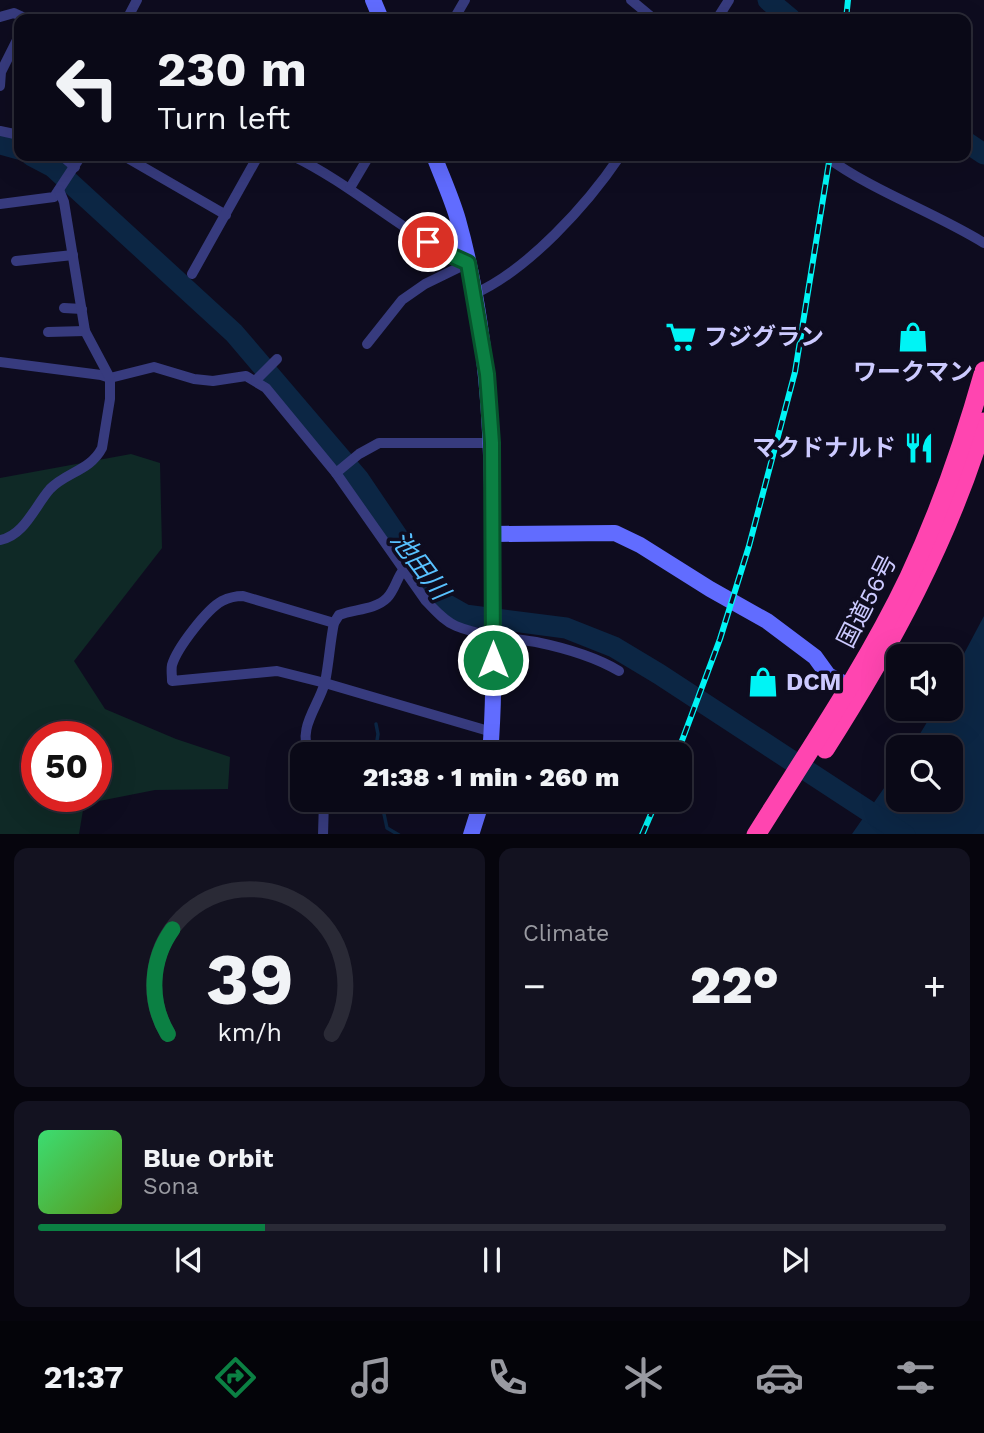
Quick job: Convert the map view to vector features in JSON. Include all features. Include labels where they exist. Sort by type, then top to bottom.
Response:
[{"type":"highway","name":"国道56号","points":[[855,690],[933,521],[968,429],[984,371]]},
{"type":"highway","name":"国道56号","points":[[757,834],[790,790],[895,634],[965,482],[984,422]]},
{"type":"highway","name":"国道56号","points":[[768,834],[790,790]]},
{"type":"main road","points":[[436,161],[458,219],[487,374],[492,443],[492,742]]},
{"type":"main road","points":[[493,534],[615,533],[640,545],[767,621],[815,657],[828,675],[855,690]]},
{"type":"main road","points":[[471,834],[478,812]]},
{"type":"street","points":[[0,17],[14,13],[13,0]]},
{"type":"street","points":[[631,0],[648,14]]},
{"type":"street","points":[[0,86],[1,72],[14,46]]},
{"type":"street","points":[[68,161],[75,167]]},
{"type":"street","points":[[0,204],[54,197],[78,161]]},
{"type":"street","points":[[133,161],[226,215]]},
{"type":"street","points":[[192,274],[255,161]]},
{"type":"street","points":[[302,161],[350,188],[446,253],[468,263]]},
{"type":"street","points":[[350,188],[366,161]]},
{"type":"street","points":[[474,294],[511,274],[595,192],[617,161]]},
{"type":"street","points":[[832,161],[884,192],[951,222],[984,243]]},
{"type":"street","points":[[0,540],[16,533],[53,486],[90,465],[102,448],[110,399],[110,378],[85,331],[64,202],[59,190]]},
{"type":"street","points":[[16,261],[73,255]]},
{"type":"street","points":[[367,345],[402,300],[425,284],[468,263]]},
{"type":"street","points":[[64,308],[82,309]]},
{"type":"street","points":[[48,332],[85,331]]},
{"type":"street","points":[[256,380],[277,359]]},
{"type":"street","points":[[0,362],[110,378],[154,367],[194,379],[213,381],[246,376],[256,380],[336,473],[426,601],[439,615],[455,625],[577,652],[619,671]]},
{"type":"street","points":[[336,473],[359,454],[379,443],[492,443]]},
{"type":"street","points":[[306,742],[305,733],[325,682],[334,623],[339,615],[376,606],[388,598],[404,569]]},
{"type":"street","points":[[334,623],[243,596],[231,596],[206,614],[175,656],[171,668],[172,681],[277,671],[325,682],[492,732]]},
{"type":"street","points":[[323,834],[324,812]]},
{"type":"green space","points":[[131,454],[160,463],[162,548],[74,661],[105,709],[176,739],[230,757],[228,789],[155,790],[112,798],[112,721],[21,721],[21,812],[83,812],[79,834],[0,834],[0,478]]},
{"type":"water","points":[[984,616],[984,834],[852,834],[886,785],[886,812],[963,812],[963,735],[919,735],[928,721],[963,721],[963,656]]},
{"type":"waterway","points":[[768,0],[785,14]]},
{"type":"waterway","name":"池田川","points":[[0,144],[14,148]]},
{"type":"waterway","points":[[971,145],[984,154]]},
{"type":"waterway","name":"池田川","points":[[42,161],[53,167],[234,333],[358,478],[442,602],[465,615],[566,628],[614,647],[903,834]]},
{"type":"waterway","points":[[376,724],[377,742]]},
{"type":"waterway","points":[[384,812],[387,828],[397,834]]},
{"type":"railway","points":[[847,14],[848,0]]},
{"type":"railway","points":[[681,742],[720,639],[749,546],[795,372],[829,161]]},
{"type":"railway","points":[[642,834],[652,812]]},
{"type":"place","name":"フジグラン","points":[[681,337]]},
{"type":"place","name":"ワークマン","points":[[913,337]]},
{"type":"place","name":"マクドナルド","points":[[919,448]]},
{"type":"place","name":"DCM","points":[[763,682]]},
{"type":"route","points":[[428,242],[468,263],[487,374],[492,443],[493,660]]}]
